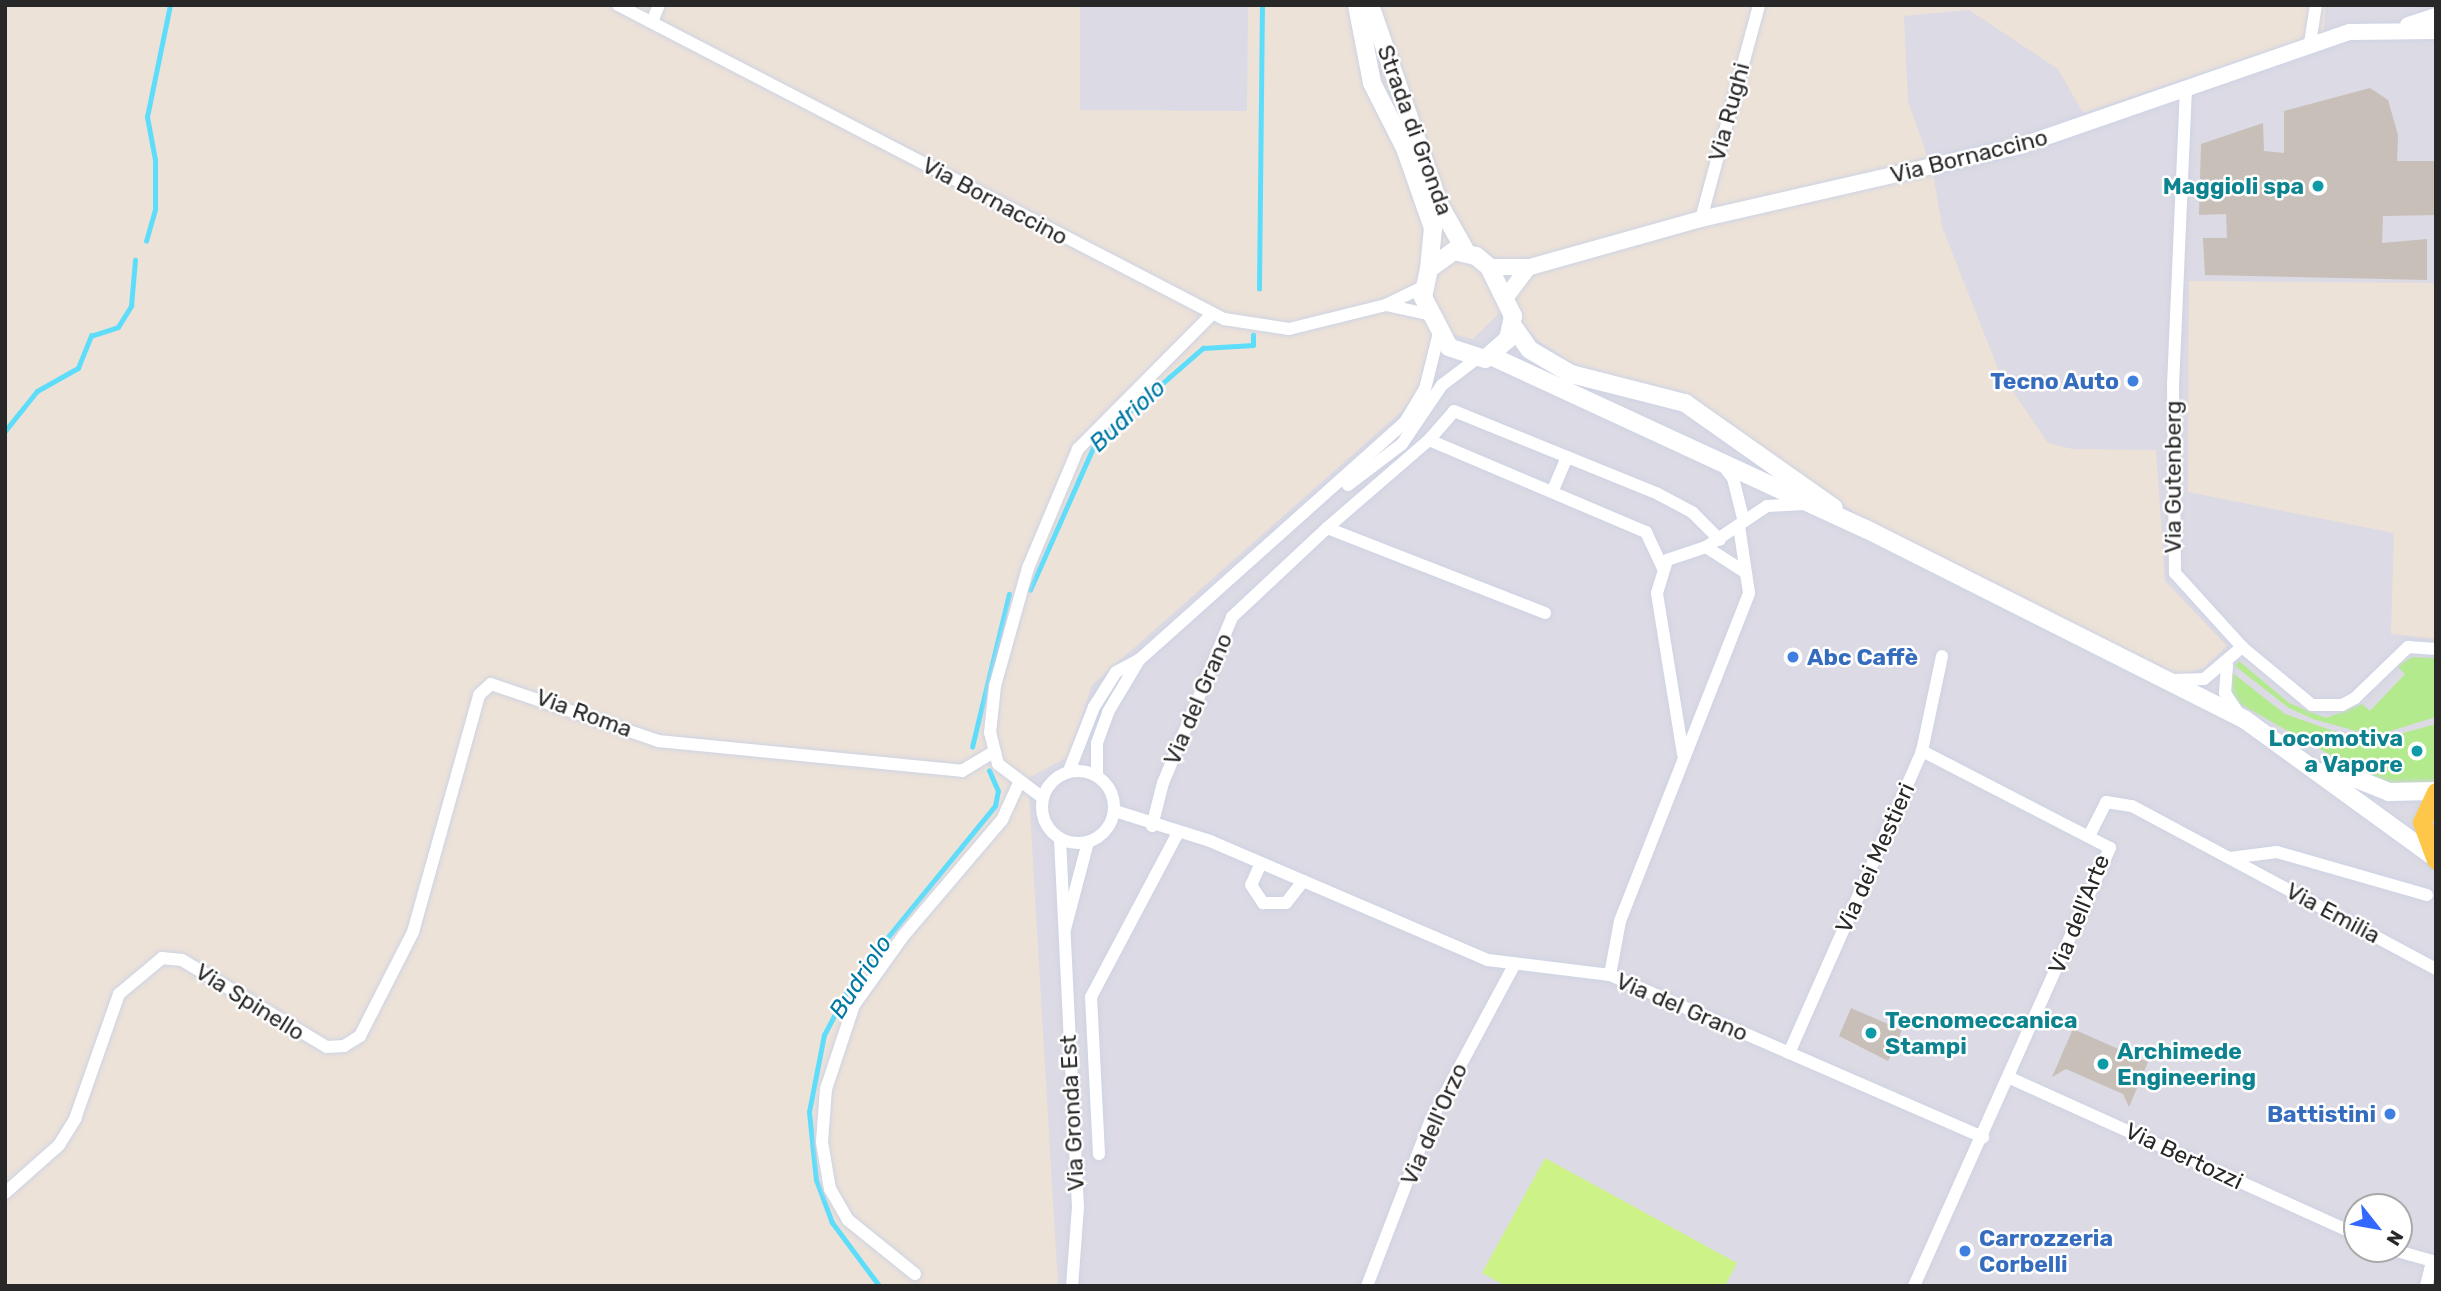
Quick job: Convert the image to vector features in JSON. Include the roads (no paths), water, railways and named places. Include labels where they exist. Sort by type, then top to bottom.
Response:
[{"type":"main road","name":"Strada di Gronda","points":[[1357,5],[1372,83],[1405,148],[1433,228],[1429,268]]},
{"type":"main road","name":"Strada di Gronda","points":[[1370,5],[1439,204],[1466,252]]},
{"type":"main road","points":[[1866,529],[1685,403],[1571,374],[1530,350],[1513,326],[1506,297],[1489,267],[1466,252],[1445,254],[1429,268],[1423,287],[1432,314],[1449,347],[1483,358],[1866,529],[2244,719],[2305,758],[2433,857]]},
{"type":"main road","points":[[1483,358],[1513,326]]},
{"type":"main road","points":[[2305,758],[2389,792],[2436,792],[2422,822],[2433,857]]},
{"type":"street","name":"Via Bornaccino","points":[[618,5],[1212,314],[1248,326],[1289,329],[1386,305],[1423,287]]},
{"type":"street","points":[[652,22],[659,5]]},
{"type":"street","name":"Via Rughi","points":[[1701,219],[1759,5]]},
{"type":"street","points":[[2311,43],[2316,5]]},
{"type":"street","name":"Via Bornaccino","points":[[1489,267],[1531,267],[1701,219],[2023,145],[2311,43],[2402,27],[2436,16]]},
{"type":"street","name":"Via Bornaccino","points":[[2402,27],[2436,31]]},
{"type":"street","name":"Via Gutenberg","points":[[2186,88],[2172,558],[2183,587],[2242,647],[2312,705],[2327,708],[2355,698],[2408,647],[2434,648]]},
{"type":"street","points":[[1506,297],[1531,267]]},
{"type":"street","name":"Via Bornaccino","points":[[1386,305],[1432,314]]},
{"type":"street","points":[[1212,314],[1078,449],[1028,568],[995,686],[992,753],[1019,783],[1043,798],[1052,781],[1069,771],[1094,707],[1116,672],[1139,660],[1290,530],[1412,413],[1440,332]]},
{"type":"street","points":[[1290,530],[1402,444],[1448,379],[1483,358]]},
{"type":"street","name":"Via del Grano","points":[[1720,540],[1693,513],[1454,411],[1429,440],[1326,528],[1232,617],[1163,783],[1150,825],[1261,863],[1513,967],[1610,975],[1983,1137]]},
{"type":"street","points":[[1429,440],[1646,531],[1663,568]]},
{"type":"street","points":[[1553,491],[1567,457]]},
{"type":"street","points":[[1610,975],[1620,920],[1683,755],[1744,609],[1745,572],[1741,522],[1734,478],[1721,463]]},
{"type":"street","points":[[1683,755],[1657,593],[1663,568],[1680,554],[1720,540],[1741,522],[1767,506],[1805,504]]},
{"type":"street","points":[[1326,528],[1545,613]]},
{"type":"street","points":[[1706,547],[1745,572]]},
{"type":"street","points":[[2166,679],[2204,679],[2227,665],[2242,647]]},
{"type":"street","name":"Via dei Mestieri","points":[[1789,1054],[1922,751],[1942,656]]},
{"type":"street","points":[[1097,775],[1097,743],[1108,712],[1139,660]]},
{"type":"street","points":[[2227,665],[2225,693],[2244,719]]},
{"type":"street","name":"Via Roma","points":[[389,985],[413,932],[479,695],[491,684],[658,741],[962,771],[992,753]]},
{"type":"street","name":"Via dell'Arte","points":[[1914,1286],[2010,1078],[2110,848],[1922,751]]},
{"type":"street","points":[[1069,771],[1097,775],[1111,790],[1115,811],[1110,827]]},
{"type":"street","points":[[915,1274],[856,1228],[830,1189],[822,1142],[826,1089],[854,1005],[904,935],[1002,820],[1019,783]]},
{"type":"street","name":"Via Gronda Est","points":[[1043,798],[1045,821],[1060,839],[1062,940],[1078,1207],[1072,1286]]},
{"type":"street","name":"Via Emilia","points":[[2089,836],[2106,802],[2117,801],[2230,858],[2436,969]]},
{"type":"street","points":[[1115,811],[1150,825]]},
{"type":"street","points":[[1060,839],[1088,842],[1110,827],[1150,825]]},
{"type":"street","points":[[1100,1154],[1091,997],[1178,833]]},
{"type":"street","name":"Via Gronda Est","points":[[1062,940],[1088,842]]},
{"type":"street","name":"Via Emilia","points":[[2230,858],[2277,852],[2427,895]]},
{"type":"street","points":[[1261,863],[1251,885],[1263,903],[1286,903],[1303,881]]},
{"type":"street","name":"Via Spinello","points":[[5,1193],[59,1145],[75,1119],[119,995],[162,958],[182,960],[327,1047],[344,1046],[360,1035],[389,985]]},
{"type":"street","name":"Via dell'Orzo","points":[[1367,1286],[1430,1122],[1513,967]]},
{"type":"street","name":"Via Bertozzi","points":[[2010,1078],[2343,1228]]},
{"type":"street","points":[[2413,1256],[2434,1262],[2426,1286]]},
{"type":"waterway","points":[[146,241],[155,209],[155,160],[147,117],[170,5]]},
{"type":"waterway","name":"Budriolo","points":[[1259,289],[1262,5]]},
{"type":"waterway","points":[[5,431],[37,391],[78,368],[91,336],[118,327],[131,306],[135,260]]},
{"type":"waterway","name":"Budriolo","points":[[1030,590],[1096,441],[1203,348],[1253,345],[1253,335]]},
{"type":"waterway","name":"Budriolo","points":[[972,747],[1009,594]]},
{"type":"waterway","name":"Budriolo","points":[[879,1286],[832,1223],[816,1180],[809,1112],[824,1035],[853,980],[995,806],[998,791],[989,771]]},
{"type":"place","name":"Maggioli spa","points":[[2318,186]]},
{"type":"place","name":"Tecno Auto","points":[[2133,381]]},
{"type":"place","name":"Abc Caffè","points":[[1793,657]]},
{"type":"place","name":"Locomotiva a Vapore","points":[[2417,751]]},
{"type":"place","name":"Tecnomeccanica Stampi","points":[[1871,1033]]},
{"type":"place","name":"Archimede Engineering","points":[[2103,1064]]},
{"type":"place","name":"Battistini","points":[[2390,1114]]},
{"type":"place","name":"Carrozzeria Corbelli","points":[[1965,1251]]}]
